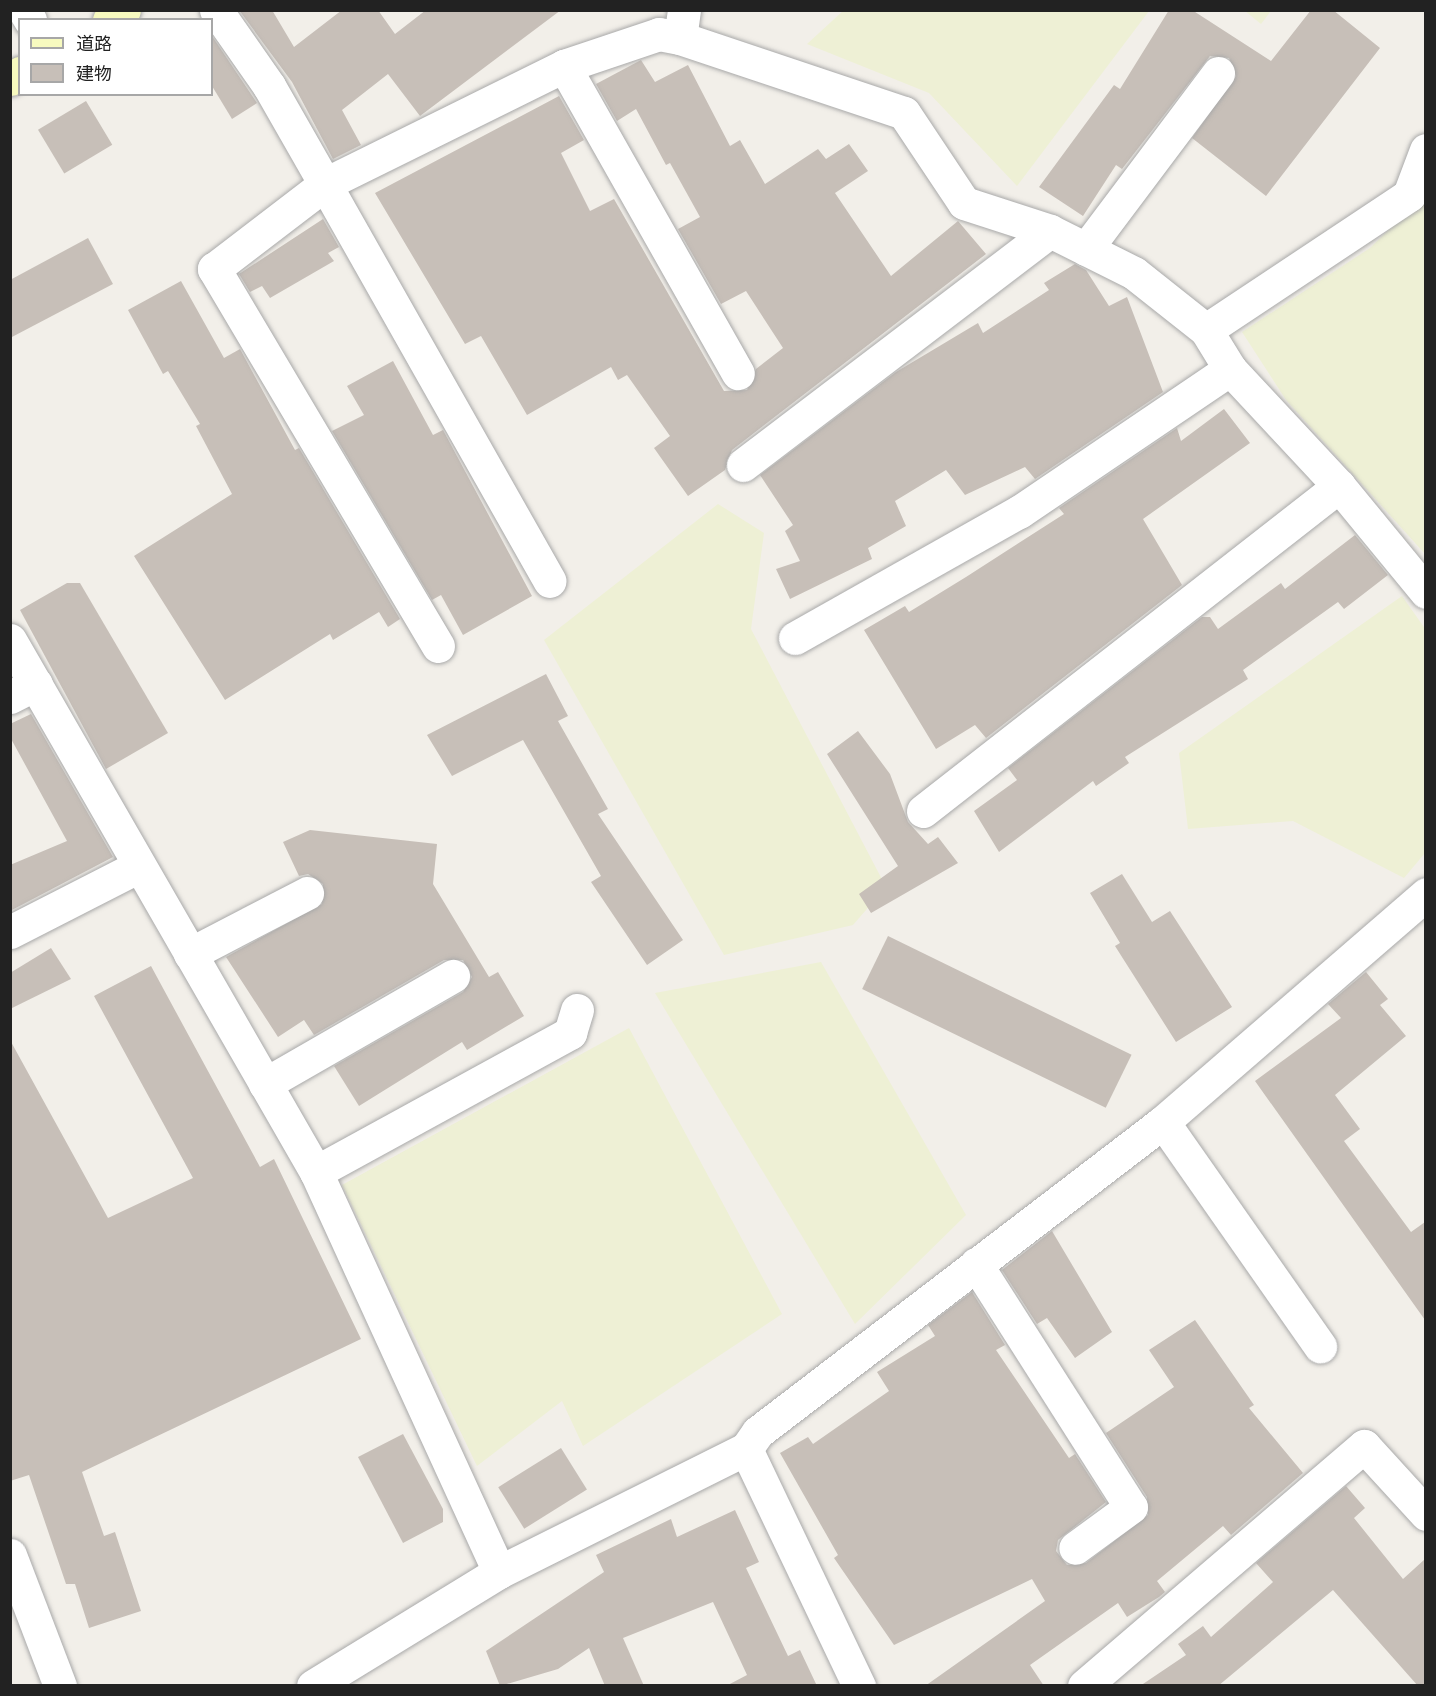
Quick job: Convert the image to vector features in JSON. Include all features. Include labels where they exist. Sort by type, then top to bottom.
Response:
[{"type":"street","points":[[216,10],[269,86],[550,581]]},
{"type":"street","points":[[438,646],[214,269],[325,184],[564,66],[682,24],[904,113],[964,203],[1050,231],[1134,273],[1206,330],[1230,369],[1339,486],[1425,592]]},
{"type":"street","points":[[564,66],[738,373]]},
{"type":"street","points":[[1086,249],[1218,74]]},
{"type":"street","points":[[1206,330],[1409,195],[1425,150]]},
{"type":"street","points":[[743,465],[1050,231]]},
{"type":"street","points":[[795,638],[1019,512],[1230,369]]},
{"type":"street","points":[[923,811],[1339,486]]},
{"type":"street","points":[[10,640],[23,691],[139,866],[316,1172],[499,1572]]},
{"type":"street","points":[[10,932],[139,866]]},
{"type":"street","points":[[190,954],[307,893]]},
{"type":"street","points":[[313,1686],[499,1572],[746,1449],[758,1432],[1163,1122],[1425,894]]},
{"type":"street","points":[[265,1084],[453,976]]},
{"type":"street","points":[[316,1172],[570,1033],[577,1010]]},
{"type":"street","points":[[1163,1122],[1320,1346]]},
{"type":"street","points":[[976,1264],[1131,1507],[1076,1548]]},
{"type":"street","points":[[1084,1686],[1364,1446],[1425,1514]]},
{"type":"street","points":[[746,1449],[859,1686]]},
{"type":"street","points":[[10,1555],[60,1686]]},
{"type":"green space","points":[[844,10],[1149,11],[1017,186],[929,93],[807,44]]},
{"type":"green space","points":[[1245,11],[1271,11],[1261,24]]},
{"type":"green space","points":[[1425,194],[1425,554],[1286,400],[1242,332],[1370,248]]},
{"type":"green space","points":[[718,504],[764,533],[751,629],[886,887],[853,925],[724,955],[544,640]]},
{"type":"green space","points":[[1402,596],[1426,630],[1425,853],[1404,878],[1293,821],[1188,829],[1179,753]]},
{"type":"green space","points":[[821,962],[966,1215],[855,1324],[655,993]]},
{"type":"green space","points":[[629,1028],[782,1314],[583,1446],[562,1401],[477,1466],[342,1185]]},
{"type":"building","points":[[239,10],[272,10],[294,47],[342,10],[378,10],[395,34],[426,10],[561,10],[420,116],[388,74],[342,110],[361,145],[333,159],[292,82]]},
{"type":"building","points":[[1169,10],[1192,10],[1271,61],[1311,10],[1333,10],[1380,48],[1266,196],[1192,138],[1236,76],[1229,58],[1210,56],[1122,169],[1116,165],[1083,216],[1039,187],[1114,85],[1120,89]]},
{"type":"building","points":[[213,37],[257,103],[232,119],[213,88]]},
{"type":"building","points":[[641,60],[655,82],[688,65],[730,146],[740,140],[765,184],[818,149],[826,159],[849,144],[868,171],[835,193],[891,276],[958,221],[986,254],[732,450],[725,470],[688,496],[654,448],[670,436],[627,375],[618,380],[611,367],[527,415],[481,336],[465,344],[375,193],[559,96],[584,140],[561,153],[590,211],[614,199],[724,391],[747,390],[756,369],[783,348],[746,291],[721,304],[678,229],[700,217],[670,163],[666,165],[636,109],[617,121],[596,84]]},
{"type":"building","points":[[86,101],[112,145],[64,174],[38,130]]},
{"type":"building","points":[[323,219],[339,247],[328,253],[334,261],[270,298],[262,286],[250,292],[239,274]]},
{"type":"building","points":[[88,238],[113,284],[10,338],[10,280]]},
{"type":"building","points":[[1075,264],[1086,270],[1109,306],[1127,297],[1163,392],[1035,479],[1025,467],[965,495],[946,470],[895,501],[906,526],[868,548],[872,559],[790,599],[776,569],[800,561],[785,531],[793,525],[760,475],[896,372],[978,323],[983,333],[1049,290],[1044,283]]},
{"type":"building","points":[[181,281],[224,358],[240,349],[295,450],[299,448],[400,619],[388,627],[379,612],[333,640],[330,634],[225,700],[134,556],[232,494],[196,426],[200,424],[168,371],[163,374],[128,310]]},
{"type":"building","points":[[393,361],[433,435],[443,430],[532,596],[463,635],[441,595],[432,600],[332,431],[364,415],[347,386]]},
{"type":"building","points":[[1224,409],[1250,443],[1143,519],[1182,585],[986,738],[975,725],[936,749],[864,630],[905,606],[909,612],[1064,514],[1059,508],[1177,428],[1181,441]]},
{"type":"building","points":[[1355,535],[1388,575],[1344,609],[1338,602],[1243,670],[1248,679],[1125,757],[1129,763],[1096,786],[1093,781],[999,852],[974,811],[1017,780],[1008,768],[1202,617],[1210,617],[1218,629],[1281,583],[1285,589]]},
{"type":"building","points":[[67,583],[80,583],[168,733],[106,769],[20,610]]},
{"type":"building","points":[[546,674],[568,716],[558,721],[608,809],[598,814],[683,940],[647,965],[591,882],[601,876],[523,740],[452,776],[427,735]]},
{"type":"building","points":[[31,714],[113,857],[10,911],[10,865],[67,841],[10,737],[10,724]]},
{"type":"building","points":[[858,731],[890,774],[908,822],[928,844],[938,837],[958,863],[871,913],[859,894],[898,866],[827,754]]},
{"type":"building","points":[[310,830],[437,844],[433,884],[489,977],[498,972],[524,1016],[467,1050],[462,1042],[359,1106],[334,1066],[463,992],[472,977],[463,960],[444,960],[314,1035],[304,1020],[278,1037],[226,957],[322,904],[323,884],[308,874],[299,876],[283,842]]},
{"type":"building","points":[[1122,874],[1152,922],[1170,911],[1232,1007],[1176,1042],[1115,946],[1120,943],[1090,893]]},
{"type":"building","points":[[888,936],[1132,1055],[1106,1108],[862,989]]},
{"type":"building","points":[[51,948],[71,979],[10,1009],[10,973]]},
{"type":"building","points":[[151,966],[260,1167],[274,1159],[361,1339],[82,1472],[104,1536],[115,1532],[141,1611],[89,1628],[75,1584],[66,1584],[29,1475],[10,1481],[10,1040],[108,1218],[193,1178],[94,996]]},
{"type":"building","points":[[1366,972],[1388,999],[1380,1005],[1406,1036],[1335,1095],[1360,1129],[1344,1141],[1411,1232],[1425,1222],[1425,1320],[1255,1081],[1341,1018],[1328,1004]]},
{"type":"building","points":[[1052,1231],[1112,1332],[1075,1358],[1047,1318],[1037,1324],[1002,1270]]},
{"type":"building","points":[[972,1292],[1005,1345],[996,1350],[1069,1458],[1075,1454],[1106,1502],[1058,1540],[1056,1551],[1067,1565],[1086,1563],[1148,1515],[1147,1497],[1106,1433],[1174,1387],[1149,1350],[1195,1320],[1254,1405],[1249,1408],[1303,1473],[1231,1535],[1223,1526],[1157,1581],[1165,1592],[1159,1597],[1127,1617],[1118,1603],[1030,1665],[1044,1686],[925,1686],[1045,1601],[1032,1579],[894,1645],[834,1558],[838,1555],[780,1453],[808,1437],[813,1444],[889,1391],[877,1372],[935,1336],[928,1325]]},
{"type":"building","points":[[403,1434],[443,1509],[443,1522],[403,1543],[358,1457]]},
{"type":"building","points":[[561,1448],[587,1490],[524,1529],[498,1487]]},
{"type":"building","points":[[1346,1486],[1365,1508],[1354,1518],[1403,1579],[1425,1559],[1425,1686],[1418,1686],[1333,1590],[1218,1686],[1140,1686],[1186,1655],[1178,1644],[1203,1626],[1211,1637],[1273,1582],[1256,1563]]},
{"type":"building","points":[[735,1510],[759,1562],[746,1568],[788,1656],[800,1650],[817,1686],[726,1686],[747,1675],[713,1602],[623,1638],[644,1686],[605,1686],[589,1648],[558,1669],[500,1686],[486,1651],[604,1572],[596,1555],[671,1519],[677,1537]]}]
